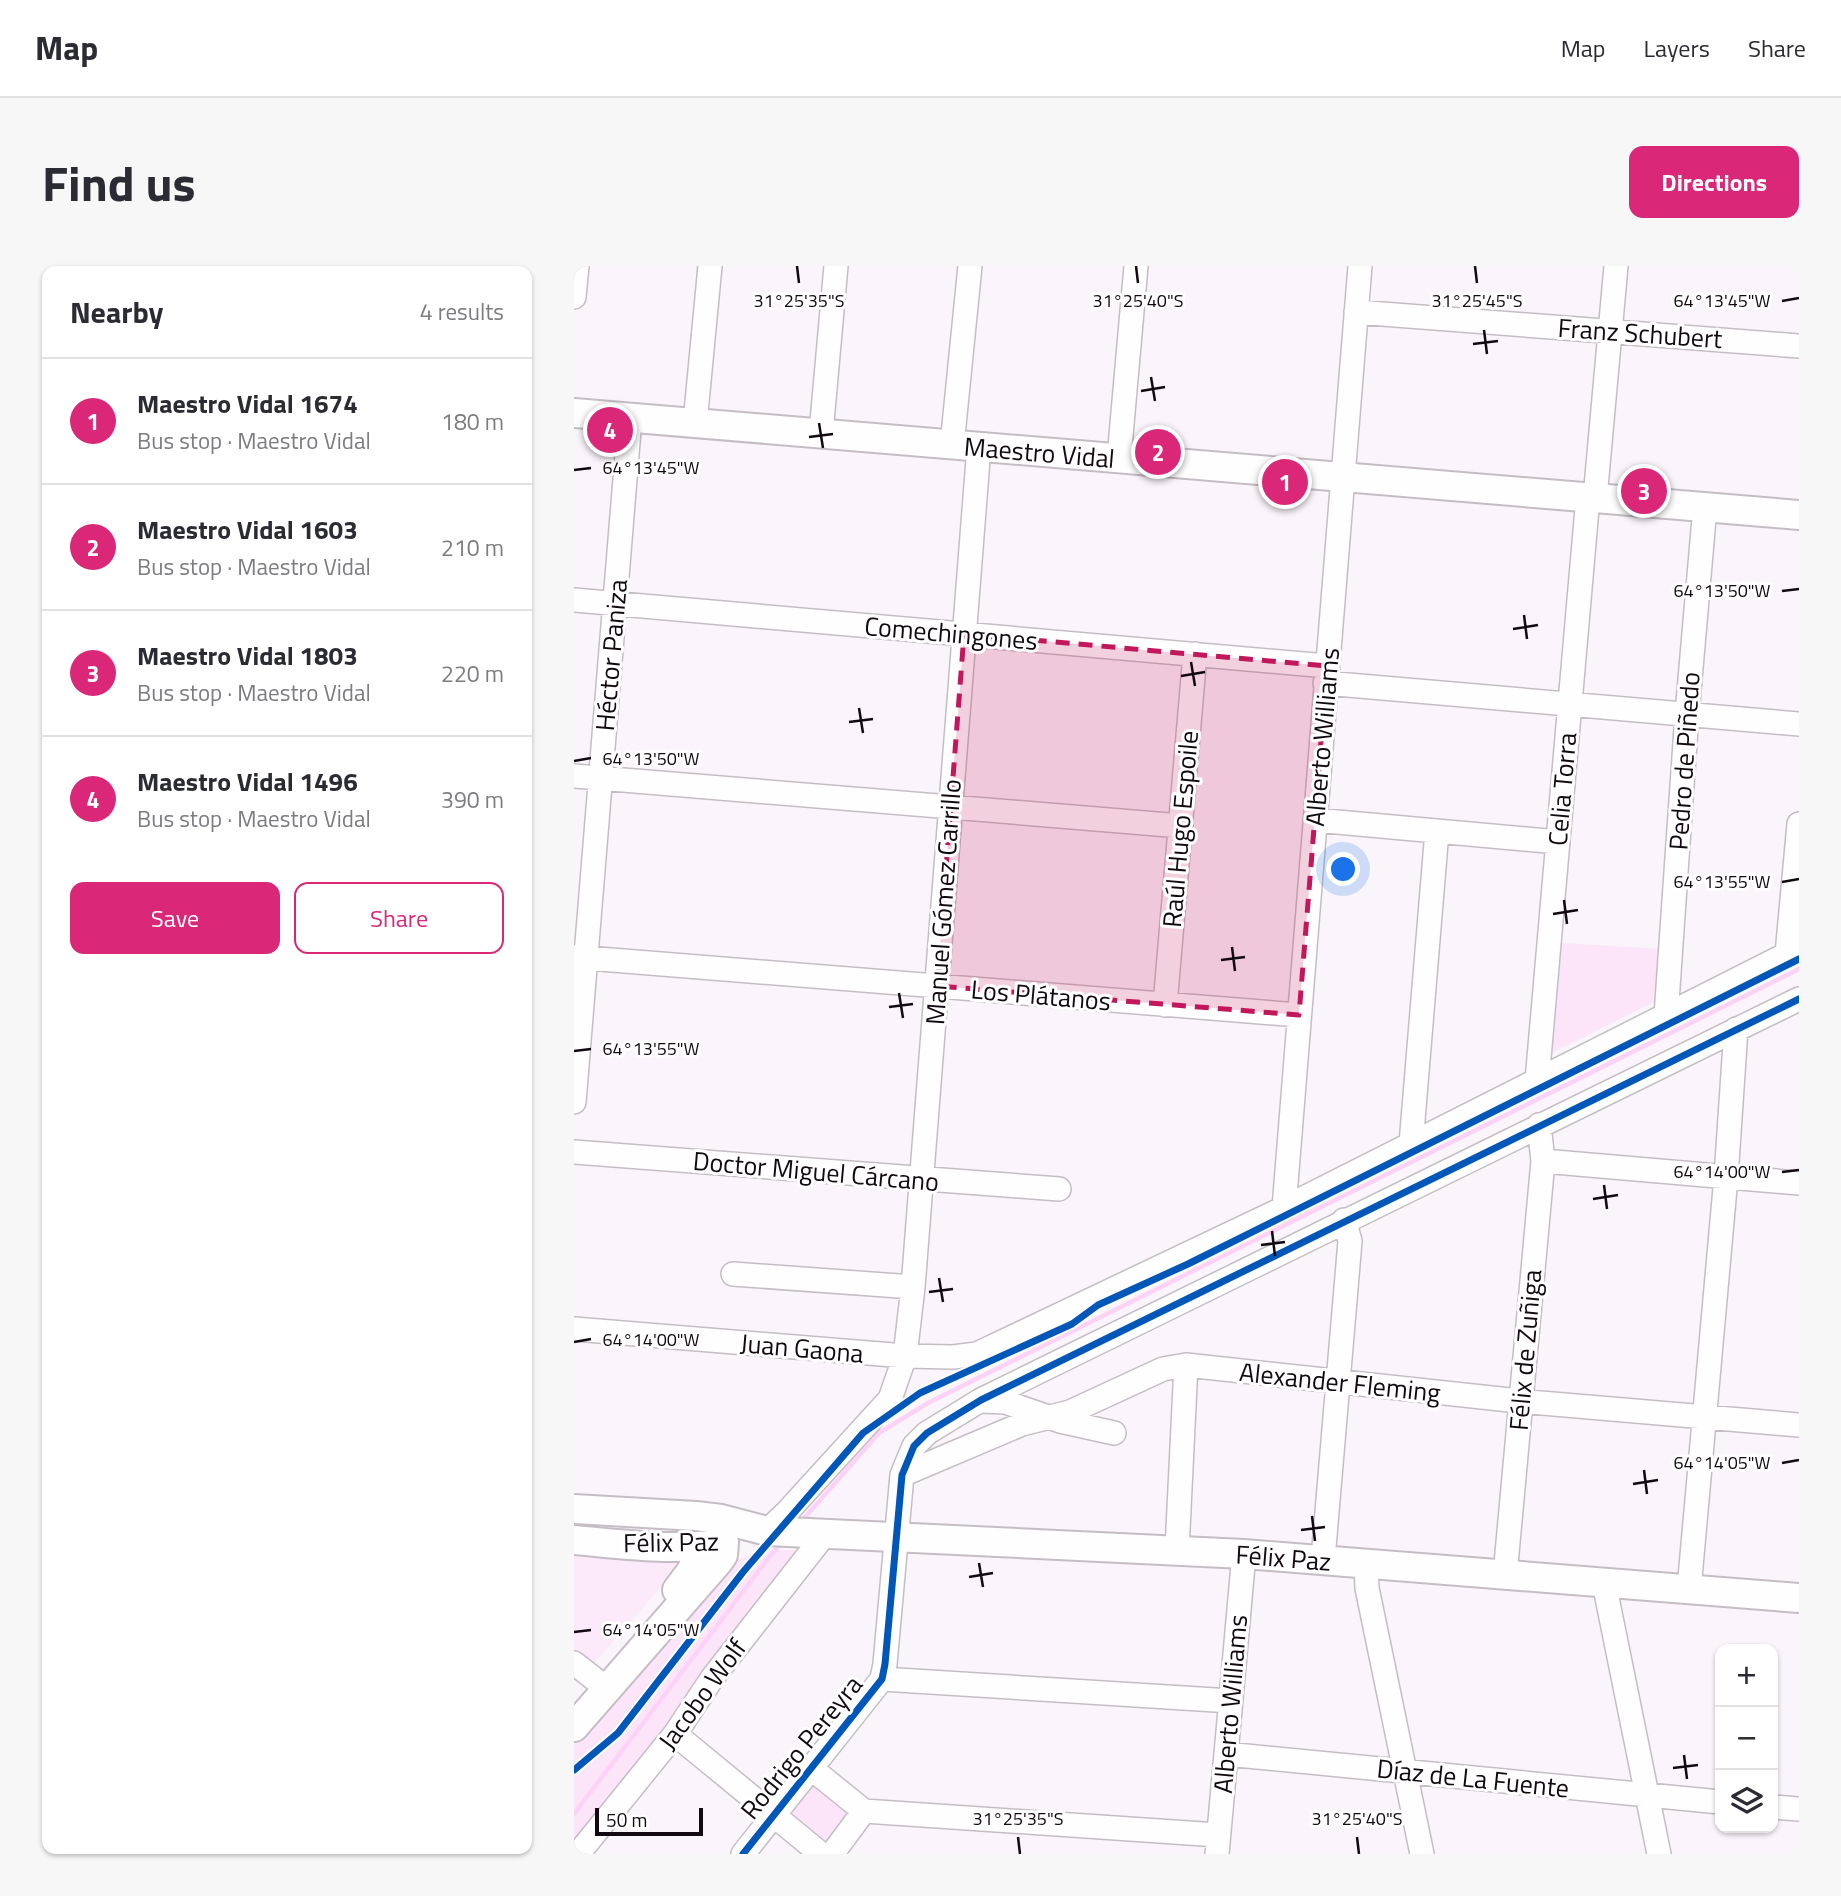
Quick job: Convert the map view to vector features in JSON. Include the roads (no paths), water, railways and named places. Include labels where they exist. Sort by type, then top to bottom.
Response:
[{"type":"main road","name":"Maestro Vidal","points":[[574,413],[1799,515]]},
{"type":"main road","name":"Félix Paz","points":[[574,1508],[696,1516],[721,1519],[766,1531],[1323,1559],[1799,1598]]},
{"type":"main road","name":"Félix Paz","points":[[574,1540],[664,1547],[712,1545],[766,1531]]},
{"type":"main road","points":[[574,1703],[591,1677],[688,1578],[712,1545]]},
{"type":"main road","points":[[574,1727],[591,1677]]},
{"type":"street","points":[[574,297],[577,266]]},
{"type":"street","points":[[695,423],[709,266]]},
{"type":"street","points":[[821,433],[836,266]]},
{"type":"street","name":"Manuel Gómez Carrillo","points":[[766,1531],[787,1513],[890,1399],[905,1356],[913,1287],[964,634],[970,266]]},
{"type":"street","points":[[1119,458],[1136,266]]},
{"type":"street","name":"Alberto Williams","points":[[1284,1208],[1360,266]]},
{"type":"street","name":"Celia Torra","points":[[1537,1080],[1570,705],[1616,266]]},
{"type":"street","name":"Franz Schubert","points":[[1356,312],[1799,346]]},
{"type":"street","name":"Héctor Paniza","points":[[574,1102],[580,958],[600,778],[630,418]]},
{"type":"street","name":"Pedro de Piñedo","points":[[1666,1016],[1704,507]]},
{"type":"street","name":"Comechingones","points":[[574,600],[1195,654],[1326,674],[1570,705],[1799,724]]},
{"type":"street","name":"Raúl Hugo Espoile","points":[[1165,1004],[1195,654]]},
{"type":"street","points":[[574,776],[1181,827]]},
{"type":"street","points":[[1315,820],[1558,842]]},
{"type":"street","points":[[1793,951],[1799,824]]},
{"type":"street","points":[[1411,1144],[1437,831]]},
{"type":"street","name":"Juan Gaona","points":[[574,1329],[905,1356],[953,1357],[977,1354],[1284,1208],[1793,951]]},
{"type":"street","name":"Los Plátanos","points":[[580,958],[1299,1015]]},
{"type":"street","points":[[902,1475],[914,1446],[927,1433],[981,1401],[1344,1220],[1799,999]]},
{"type":"street","points":[[1689,1589],[1726,1177],[1736,1029]]},
{"type":"street","name":"Félix de Zuñiga","points":[[1505,1575],[1543,1161],[1539,1125]]},
{"type":"street","name":"Doctor Miguel Cárcano","points":[[574,1152],[1059,1189]]},
{"type":"street","points":[[1543,1161],[1799,1184]]},
{"type":"street","points":[[1323,1559],[1350,1241],[1344,1220]]},
{"type":"street","points":[[733,1274],[913,1287]]},
{"type":"street","points":[[1177,1550],[1186,1365]]},
{"type":"street","name":"Alexander Fleming","points":[[902,1475],[1022,1424],[1070,1412],[1163,1369],[1186,1365],[1519,1401],[1799,1425]]},
{"type":"street","points":[[981,1401],[1005,1402],[1050,1418],[1114,1433]]},
{"type":"street","name":"Rodrigo Pereyra","points":[[743,1854],[881,1679],[885,1664],[902,1475]]},
{"type":"street","name":"Jacobo Wolf","points":[[578,1854],[675,1734],[713,1677],[825,1534]]},
{"type":"street","name":"Alberto Williams","points":[[1218,1844],[1244,1554]]},
{"type":"street","points":[[1366,1563],[1367,1588],[1422,1854]]},
{"type":"street","points":[[1604,1583],[1659,1854]]},
{"type":"street","points":[[881,1679],[1231,1701]]},
{"type":"street","points":[[675,1734],[821,1854]]},
{"type":"street","name":"Díaz de La Fuente","points":[[1226,1754],[1715,1802]]},
{"type":"street","points":[[812,1769],[864,1811],[1218,1844]]},
{"type":"street","points":[[1778,1807],[1799,1809]]},
{"type":"street","points":[[832,1854],[864,1811]]},
{"type":"waterway","points":[[800,1523],[879,1433],[928,1403],[1799,969]]},
{"type":"waterway","points":[[574,1814],[782,1542]]},
{"type":"place","name":"Maestro Vidal 1496","points":[[610,430]]},
{"type":"place","name":"Maestro Vidal 1603","points":[[1158,452]]},
{"type":"place","name":"Maestro Vidal 1674","points":[[1285,482]]},
{"type":"place","name":"Maestro Vidal 1803","points":[[1644,491]]}]
